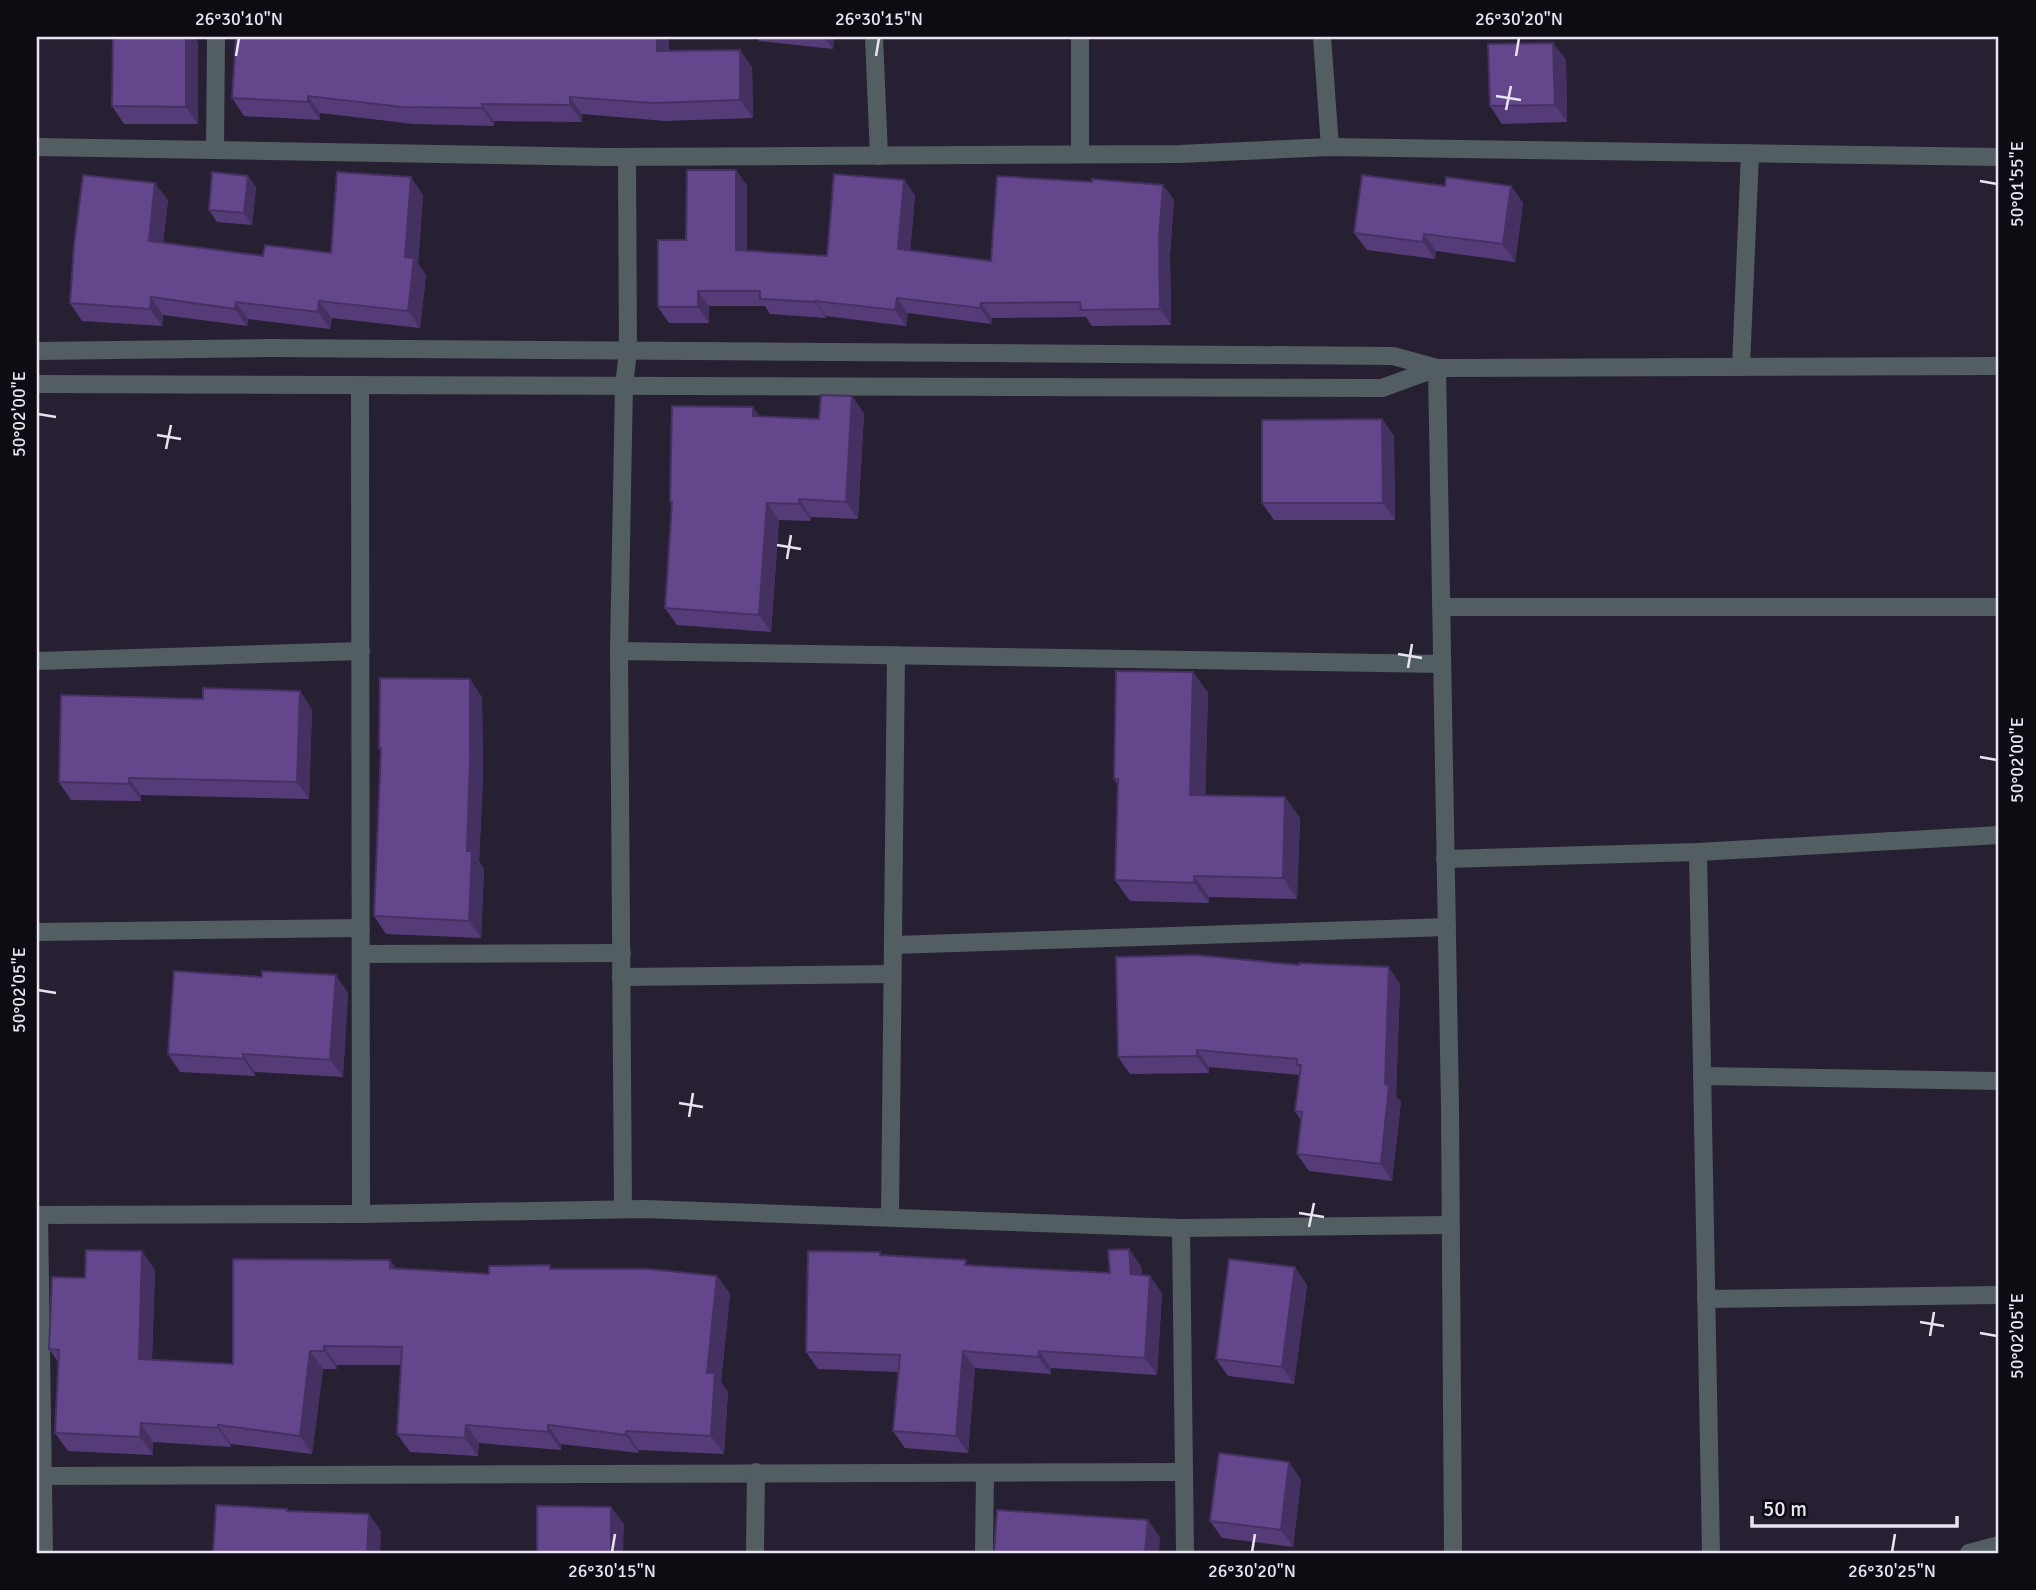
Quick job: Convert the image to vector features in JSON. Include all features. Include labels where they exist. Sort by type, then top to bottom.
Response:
[{"type":"street","points":[[215,150],[216,37]]},
{"type":"street","points":[[874,37],[879,156]]},
{"type":"street","points":[[1080,37],[1080,154]]},
{"type":"street","points":[[1322,37],[1331,147]]},
{"type":"street","points":[[37,147],[627,157],[1179,154],[1331,147],[1999,157]]},
{"type":"street","points":[[1741,367],[1750,153]]},
{"type":"street","points":[[623,1209],[619,651],[624,386],[628,351],[627,157]]},
{"type":"street","points":[[37,351],[270,348],[1393,356],[1437,368],[1999,366]]},
{"type":"street","points":[[37,384],[1382,388],[1437,368]]},
{"type":"street","points":[[1437,368],[1447,927],[1453,1553]]},
{"type":"street","points":[[360,385],[361,1214]]},
{"type":"street","points":[[1441,607],[1999,607]]},
{"type":"street","points":[[37,661],[360,651]]},
{"type":"street","points":[[619,651],[1443,664]]},
{"type":"street","points":[[890,1217],[896,655]]},
{"type":"street","points":[[1446,859],[1698,852],[1999,835]]},
{"type":"street","points":[[1698,852],[1711,1553]]},
{"type":"street","points":[[892,945],[1447,927]]},
{"type":"street","points":[[37,932],[361,928]]},
{"type":"street","points":[[360,954],[622,953]]},
{"type":"street","points":[[621,977],[892,974]]},
{"type":"street","points":[[1702,1076],[1999,1080]]},
{"type":"street","points":[[44,1553],[38,1215],[361,1214],[623,1209],[1181,1228],[1450,1225]]},
{"type":"street","points":[[1181,1228],[1185,1553]]},
{"type":"street","points":[[1706,1299],[1999,1295]]},
{"type":"street","points":[[755,1553],[756,1472]]},
{"type":"street","points":[[984,1553],[985,1472]]},
{"type":"street","points":[[44,1476],[1184,1472]]},
{"type":"street","points":[[1969,1553],[1999,1545]]},
{"type":"building","points":[[113,37],[186,37],[186,107],[112,106]]},
{"type":"building","points":[[236,37],[657,37],[657,51],[740,50],[740,100],[652,103],[570,97],[570,105],[482,104],[482,108],[402,107],[308,96],[308,102],[232,98]]},
{"type":"building","points":[[1553,43],[1555,105],[1490,106],[1488,44]]},
{"type":"building","points":[[687,170],[736,170],[736,250],[827,256],[834,174],[904,180],[898,249],[991,261],[997,176],[1092,182],[1092,179],[1163,185],[1159,238],[1160,309],[1081,310],[1080,302],[981,303],[980,308],[897,298],[895,310],[815,301],[760,299],[760,291],[698,291],[698,307],[658,307],[658,240],[686,240]]},
{"type":"building","points":[[212,172],[248,176],[244,213],[209,210]]},
{"type":"building","points":[[337,172],[411,177],[405,257],[414,258],[408,311],[319,301],[318,312],[236,302],[235,309],[151,297],[150,309],[70,303],[83,175],[155,183],[149,241],[263,256],[265,245],[331,253]]},
{"type":"building","points":[[1362,175],[1445,186],[1446,177],[1511,186],[1503,244],[1424,234],[1423,242],[1354,233]]},
{"type":"building","points":[[821,395],[852,396],[846,502],[799,499],[799,504],[767,503],[759,615],[665,608],[672,502],[672,406],[753,407],[753,416],[819,419]]},
{"type":"building","points":[[1382,419],[1383,503],[1262,503],[1262,420]]},
{"type":"building","points":[[1116,671],[1193,672],[1190,795],[1285,797],[1283,878],[1194,876],[1194,883],[1115,880],[1118,779],[1114,779]]},
{"type":"building","points":[[380,678],[470,679],[467,851],[472,851],[469,921],[374,916],[381,748]]},
{"type":"building","points":[[203,688],[300,691],[297,782],[129,778],[129,784],[59,782],[61,695],[203,699]]},
{"type":"building","points":[[1196,955],[1299,965],[1389,967],[1385,1084],[1389,1085],[1381,1164],[1297,1154],[1302,1112],[1295,1111],[1301,1065],[1297,1065],[1297,1059],[1197,1050],[1197,1056],[1118,1057],[1116,957]]},
{"type":"building","points":[[174,971],[262,977],[262,971],[336,975],[330,1060],[243,1054],[243,1059],[168,1054]]},
{"type":"building","points":[[1129,1249],[1131,1274],[1150,1276],[1145,1358],[1039,1351],[1038,1357],[963,1351],[956,1436],[893,1431],[900,1355],[806,1352],[808,1251],[880,1252],[880,1255],[966,1260],[965,1265],[1110,1273],[1108,1250]]},
{"type":"building","points":[[86,1250],[142,1251],[139,1359],[233,1364],[233,1259],[390,1260],[390,1268],[489,1274],[489,1266],[550,1265],[550,1269],[649,1269],[717,1276],[707,1373],[715,1373],[711,1436],[626,1431],[626,1435],[548,1425],[548,1432],[466,1425],[465,1438],[397,1434],[402,1347],[324,1346],[324,1351],[310,1351],[300,1436],[218,1425],[218,1428],[141,1423],[140,1437],[55,1433],[59,1350],[49,1349],[52,1277],[85,1278]]},
{"type":"building","points":[[1229,1259],[1295,1267],[1282,1367],[1216,1359]]},
{"type":"building","points":[[1219,1453],[1289,1462],[1281,1530],[1210,1521]]},
{"type":"building","points":[[216,1505],[369,1514],[367,1553],[213,1553]]},
{"type":"building","points":[[537,1506],[611,1507],[611,1553],[537,1553]]},
{"type":"building","points":[[997,1510],[1148,1520],[1145,1553],[994,1553]]}]
